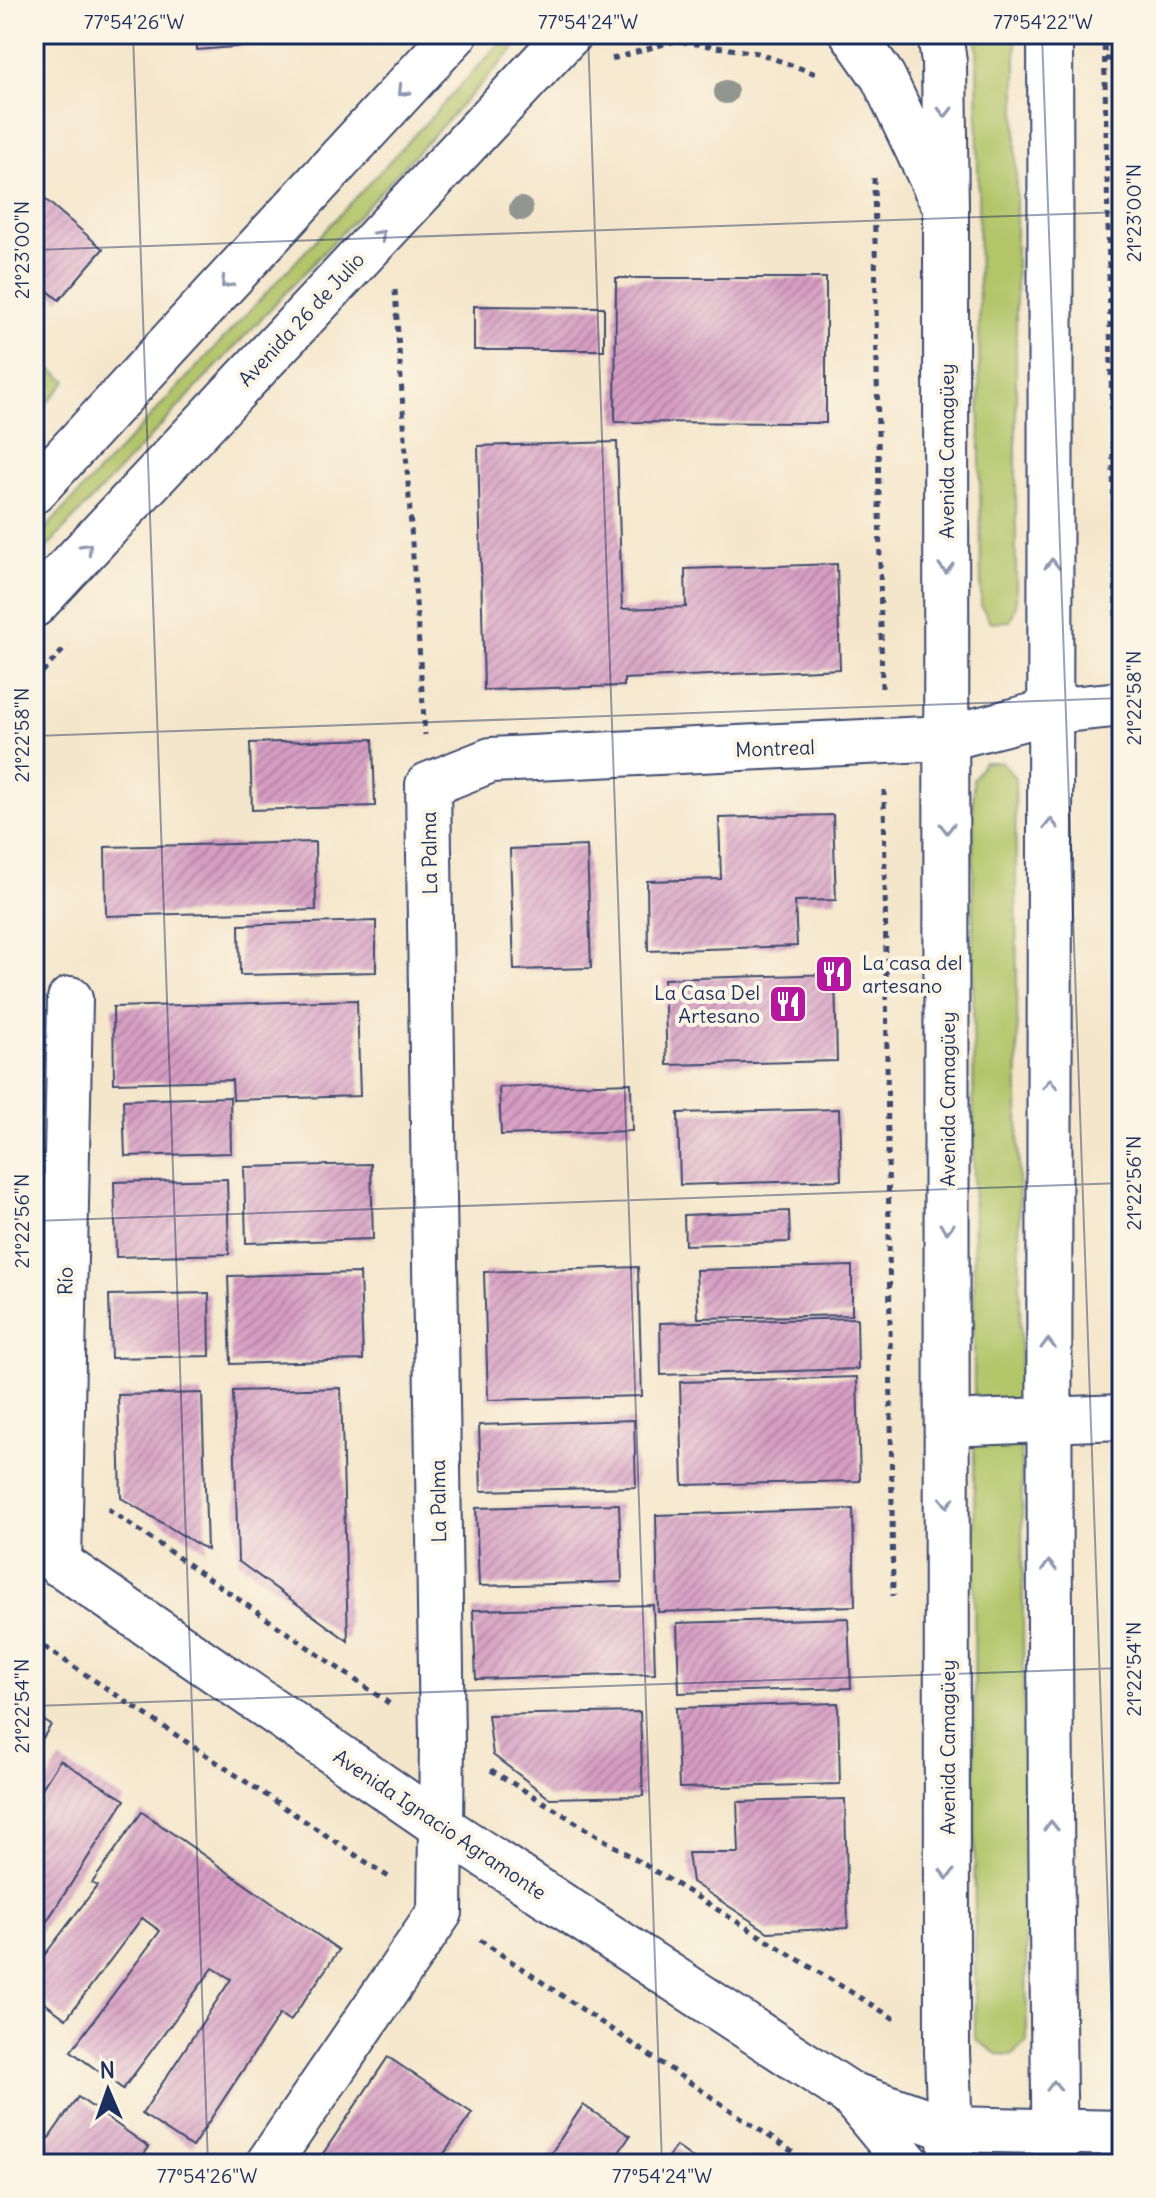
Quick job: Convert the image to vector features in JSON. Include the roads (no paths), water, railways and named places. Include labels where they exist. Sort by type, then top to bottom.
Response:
[{"type":"main road","points":[[34,491],[455,34]]},
{"type":"main road","points":[[853,34],[883,77],[946,209]]},
{"type":"main road","name":"Avenida Camagüey","points":[[940,34],[944,62],[946,209],[947,2051],[950,2146]]},
{"type":"main road","points":[[1050,34],[1052,711],[1048,1422],[1055,2148]]},
{"type":"main road","name":"Avenida 26 de Julio","points":[[34,605],[578,43]]},
{"type":"main road","name":"Montreal","points":[[428,785],[491,760],[947,738],[1052,711],[1122,704]]},
{"type":"main road","name":"La Palma","points":[[268,2164],[440,1912],[442,1740],[428,785]]},
{"type":"main road","name":"Río","points":[[47,1555],[61,1476],[70,999]]},
{"type":"main road","points":[[947,1424],[1122,1417]]},
{"type":"main road","name":"Avenida Ignacio Agramonte","points":[[47,1555],[442,1827],[850,2094],[950,2146],[1055,2148],[1122,2133]]},
{"type":"main road","name":"Avenida Ignacio Agramonte","points":[[850,2094],[908,2164]]},
{"type":"place","name":"La casa del artesano","points":[[834,974]]},
{"type":"place","name":"La Casa Del Artesano","points":[[788,1004]]}]
